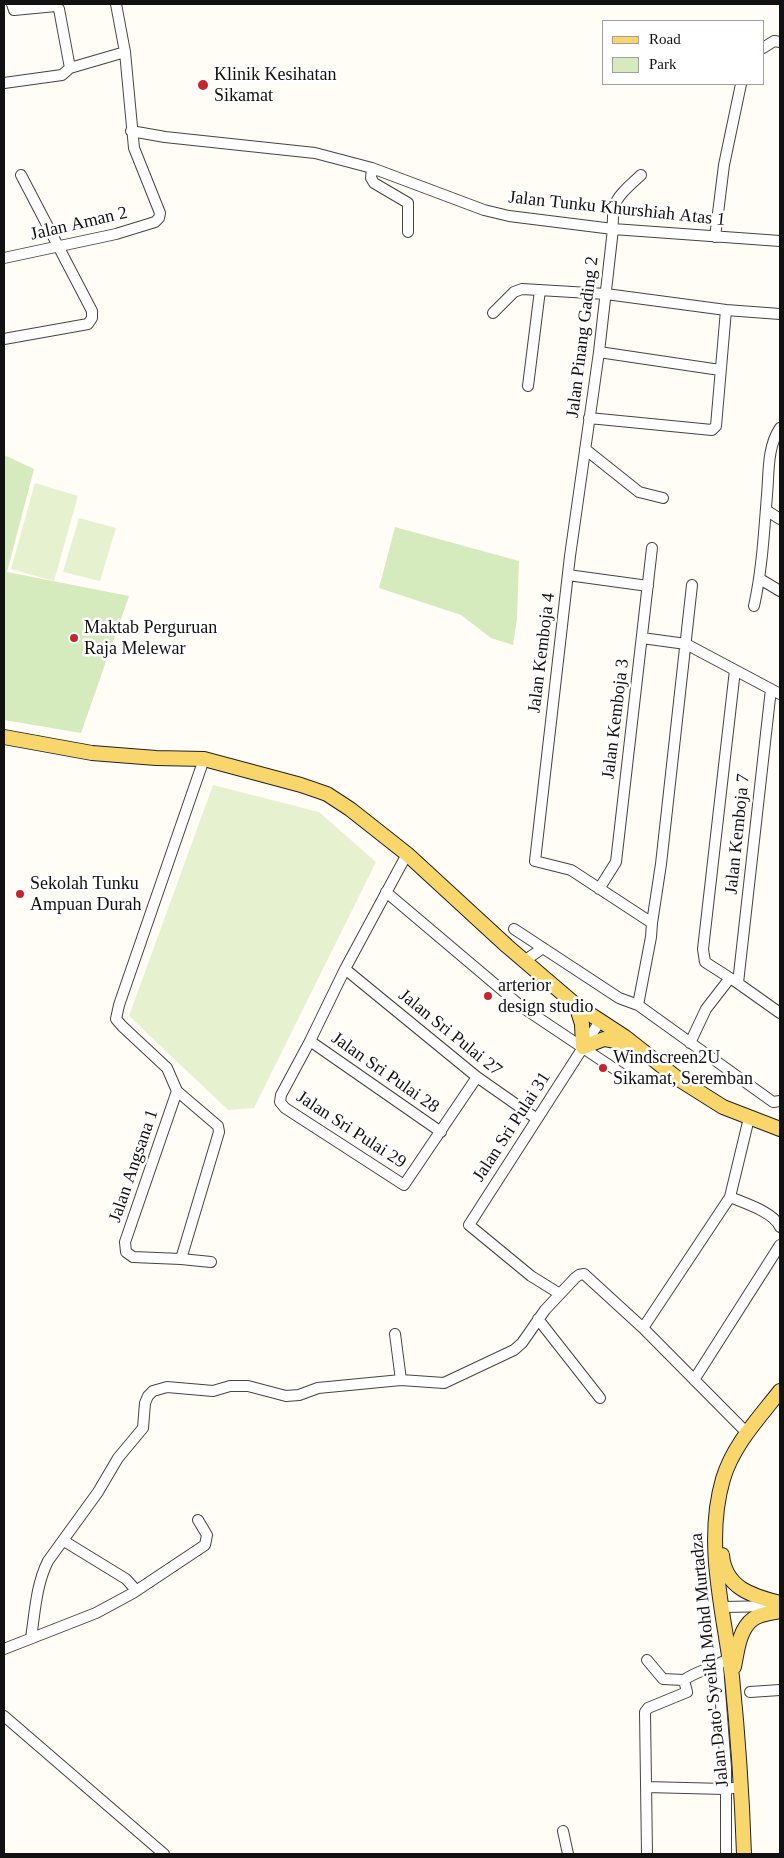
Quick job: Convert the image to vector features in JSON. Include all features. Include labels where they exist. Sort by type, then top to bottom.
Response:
[{"type":"main road","points":[[4,737],[92,753],[156,758],[204,759],[327,794],[350,809],[406,854],[524,961],[576,1005],[636,1046],[679,1079],[723,1107],[780,1129]]},
{"type":"main road","points":[[576,1005],[582,1024],[583,1047],[604,1039],[636,1046]]},
{"type":"main road","points":[[752,1119],[770,1120],[780,1116]]},
{"type":"main road","name":"Jalan Dato' Syeikh Mohd Murtadza","points":[[744,1854],[742,1787],[732,1677],[724,1662],[722,1607],[715,1553],[714,1526],[723,1479],[730,1460],[747,1433],[780,1391]]},
{"type":"main road","points":[[723,1479],[720,1528],[723,1564],[732,1581],[746,1592],[780,1602]]},
{"type":"main road","points":[[732,1677],[739,1642],[745,1629],[754,1618],[780,1611]]},
{"type":"street","points":[[116,4],[125,52],[131,131]]},
{"type":"street","points":[[10,8],[56,6],[59,9],[70,68]]},
{"type":"street","points":[[764,47],[774,41],[780,42]]},
{"type":"street","points":[[4,82],[62,75],[70,68],[125,52]]},
{"type":"street","points":[[715,237],[724,164],[741,85]]},
{"type":"street","name":"Jalan Tunku Khurshiah Atas 1","points":[[131,131],[165,137],[316,153],[372,168],[484,210],[509,216],[613,229],[780,241]]},
{"type":"street","name":"Jalan Aman 2","points":[[4,258],[116,234],[155,222],[159,218],[160,213],[134,148],[131,131]]},
{"type":"street","points":[[372,168],[371,178],[374,183],[408,203],[408,232]]},
{"type":"street","name":"Jalan Pinang Gading 2","points":[[585,449],[606,294],[613,229],[612,211],[622,192],[641,175]]},
{"type":"street","points":[[4,338],[88,324],[92,318],[92,311],[21,176]]},
{"type":"street","points":[[493,313],[514,292],[522,289],[606,294],[726,310],[780,314]]},
{"type":"street","points":[[528,386],[540,290]]},
{"type":"street","points":[[589,418],[709,431],[714,428],[726,310]]},
{"type":"street","points":[[599,352],[720,370]]},
{"type":"street","points":[[754,606],[760,579],[769,470],[780,428]]},
{"type":"street","points":[[585,449],[639,492],[663,498]]},
{"type":"street","name":"Jalan Kemboja 4","points":[[585,449],[568,575],[535,861],[571,870],[600,889]]},
{"type":"street","points":[[766,510],[780,519]]},
{"type":"street","name":"Jalan Kemboja 3","points":[[600,889],[616,862],[652,548]]},
{"type":"street","points":[[568,575],[648,586]]},
{"type":"street","points":[[760,579],[780,591]]},
{"type":"street","points":[[638,1005],[651,937],[661,864],[692,585]]},
{"type":"street","points":[[642,638],[686,644],[776,692]]},
{"type":"street","points":[[735,670],[703,949],[705,962],[780,1013]]},
{"type":"street","name":"Jalan Kemboja 7","points":[[734,981],[776,692]]},
{"type":"street","points":[[204,759],[119,1004],[116,1019],[166,1068],[178,1091],[218,1126],[220,1132],[181,1259],[211,1262]]},
{"type":"street","points":[[310,1041],[345,969],[406,854]]},
{"type":"street","points":[[600,889],[652,923]]},
{"type":"street","points":[[386,892],[522,1007],[632,1080],[679,1079]]},
{"type":"street","points":[[514,928],[619,998],[638,1005],[773,1102],[780,1101]]},
{"type":"street","points":[[524,961],[543,948]]},
{"type":"street","name":"Jalan Sri Pulai 27","points":[[345,969],[477,1077],[536,1119]]},
{"type":"street","points":[[690,1043],[706,1009],[734,981]]},
{"type":"street","name":"Jalan Sri Pulai 31","points":[[560,1294],[531,1276],[469,1225],[600,1021]]},
{"type":"street","name":"Jalan Sri Pulai 29","points":[[310,1041],[281,1095],[280,1102],[285,1108],[404,1185],[441,1132]]},
{"type":"street","name":"Jalan Sri Pulai 28","points":[[310,1041],[441,1132]]},
{"type":"street","points":[[441,1132],[477,1077]]},
{"type":"street","name":"Jalan Angsana 1","points":[[178,1091],[125,1242],[126,1252],[133,1257],[181,1259]]},
{"type":"street","points":[[643,1328],[730,1197],[752,1119]]},
{"type":"street","points":[[730,1197],[769,1215],[780,1226]]},
{"type":"street","points":[[694,1380],[780,1244]]},
{"type":"street","points":[[31,1638],[39,1582],[48,1561],[98,1492],[118,1458],[142,1428],[145,1403],[153,1391],[167,1387],[213,1391],[230,1386],[248,1386],[286,1396],[300,1395],[318,1388],[401,1380],[444,1383],[514,1350],[522,1344],[538,1319],[574,1278],[579,1274],[584,1274],[643,1328],[747,1433]]},
{"type":"street","points":[[538,1319],[600,1398]]},
{"type":"street","points":[[395,1334],[401,1380]]},
{"type":"street","points":[[4,1649],[96,1613],[136,1590],[205,1545],[207,1535],[198,1520]]},
{"type":"street","points":[[64,1541],[126,1579],[136,1590]]},
{"type":"street","points":[[722,1607],[780,1606]]},
{"type":"street","points":[[647,1660],[663,1680],[684,1680],[692,1674],[724,1662],[726,1854]]},
{"type":"street","points":[[647,1854],[645,1712],[648,1708],[686,1692],[684,1680]]},
{"type":"street","points":[[750,1692],[780,1690]]},
{"type":"street","points":[[4,1716],[164,1854]]},
{"type":"street","points":[[646,1786],[725,1789],[742,1787]]},
{"type":"street","points":[[563,1831],[568,1854]]},
{"type":"green space","points":[[4,455],[34,469],[7,572],[129,596],[81,733],[4,720]]},
{"type":"green space","points":[[35,483],[78,496],[54,581],[11,569]]},
{"type":"green space","points":[[79,518],[116,528],[100,581],[63,572]]},
{"type":"green space","points":[[395,527],[519,561],[517,619],[513,645],[491,638],[461,615],[379,588]]},
{"type":"green space","points":[[213,785],[319,812],[376,862],[254,1108],[228,1110],[129,1016]]},
{"type":"place","name":"Klinik Kesihatan Sikamat","points":[[203,85]]},
{"type":"place","name":"Maktab Perguruan Raja Melewar","points":[[74,638]]},
{"type":"place","name":"Sekolah Tunku Ampuan Durah","points":[[20,894]]},
{"type":"place","name":"arterior design studio","points":[[488,996]]},
{"type":"place","name":"Windscreen2U Sikamat, Seremban","points":[[603,1068]]}]
